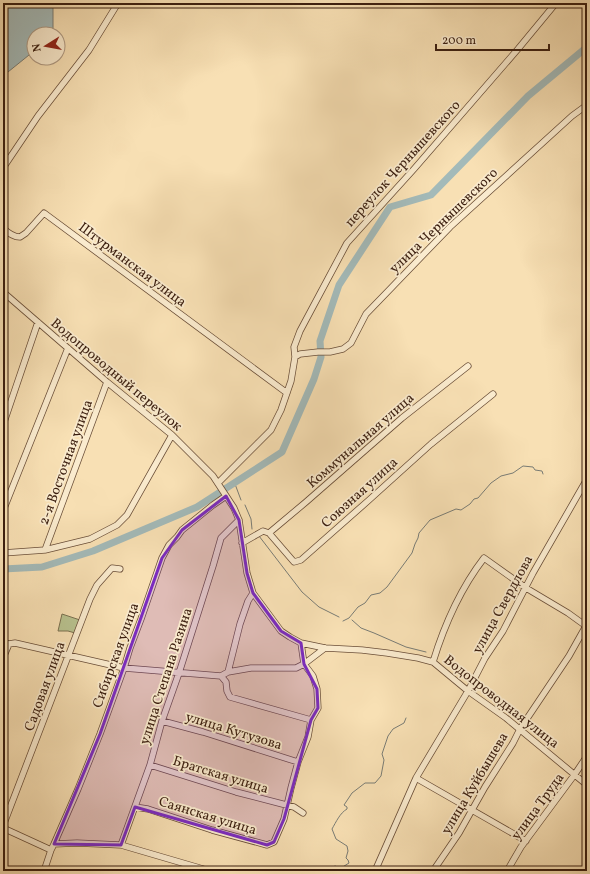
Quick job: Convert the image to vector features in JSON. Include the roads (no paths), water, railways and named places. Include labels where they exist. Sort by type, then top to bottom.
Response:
[{"type":"street","points":[[3,168],[38,116],[89,50],[118,3]]},
{"type":"street","name":"переулок Чернышевского","points":[[218,483],[271,430],[281,410],[291,381],[295,356],[294,347],[300,331],[347,243],[414,169],[556,3]]},
{"type":"street","name":"улица Чернышевского","points":[[295,356],[300,354],[330,352],[343,349],[351,343],[366,314],[450,227],[572,116],[587,105]]},
{"type":"street","name":"Штурманская улица","points":[[3,228],[8,233],[16,237],[20,237],[26,233],[44,213],[287,393]]},
{"type":"street","name":"Водопроводный переулок","points":[[4,294],[172,435],[213,476]]},
{"type":"street","points":[[3,425],[38,322]]},
{"type":"street","points":[[3,511],[68,348]]},
{"type":"street","name":"Коммунальная улица","points":[[269,533],[402,418],[468,366]]},
{"type":"street","name":"2-я Восточная улица","points":[[45,550],[107,382]]},
{"type":"street","name":"Союзная улица","points":[[269,533],[294,562],[301,560],[431,444],[493,394]]},
{"type":"street","points":[[3,553],[45,550],[90,539],[117,525],[127,515],[172,435]]},
{"type":"street","name":"Водопроводная улица","points":[[213,476],[234,508],[239,520],[247,573],[253,593],[281,631],[301,643],[325,648],[387,653],[433,662],[468,691],[520,729],[587,785]]},
{"type":"street","name":"улица Свердлова","points":[[375,871],[416,778],[503,631],[587,479]]},
{"type":"street","name":"Сибирская улица","points":[[44,871],[51,850],[78,789],[124,668],[165,551],[186,526],[226,496]]},
{"type":"street","name":"улица Степана Разина","points":[[121,845],[150,765],[162,721],[221,538],[239,520]]},
{"type":"street","points":[[242,543],[263,531],[269,533]]},
{"type":"street","points":[[433,662],[440,641],[462,593],[473,573],[484,558],[526,588],[587,625]]},
{"type":"street","name":"Садовая улица","points":[[3,827],[90,599],[97,585],[112,568],[120,569]]},
{"type":"street","points":[[228,672],[240,624],[248,600],[253,593]]},
{"type":"street","name":"улица Куйбышева","points":[[433,871],[459,832],[520,729],[569,656],[587,625]]},
{"type":"street","points":[[3,658],[6,643],[15,643],[124,668],[221,676],[228,672],[251,668],[296,668],[304,664],[325,648]]},
{"type":"street","points":[[286,805],[298,762],[308,737],[311,720],[318,708],[317,689],[313,676],[304,664],[301,643]]},
{"type":"street","points":[[221,676],[226,682],[226,690],[230,697],[311,720]]},
{"type":"street","name":"улица Кутузова","points":[[162,721],[203,732],[298,762]]},
{"type":"street","name":"улица Труда","points":[[507,871],[526,841],[587,756]]},
{"type":"street","name":"Братская улица","points":[[150,765],[236,792],[294,807],[303,813]]},
{"type":"street","points":[[416,778],[526,841]]},
{"type":"street","name":"Саянская улица","points":[[135,807],[148,809],[212,830],[267,845],[274,842],[284,819],[286,805]]},
{"type":"street","points":[[3,827],[51,850]]},
{"type":"street","points":[[54,844],[77,843],[121,845],[210,871]]},
{"type":"water","points":[[11,3],[53,3],[53,26],[26,26],[26,57],[3,76],[3,14]]},
{"type":"waterway","points":[[3,569],[42,567],[93,551],[197,507],[282,452],[314,379],[321,357],[320,341],[339,285],[390,207],[431,195],[528,96],[587,47]]},
{"type":"waterway","points":[[343,621],[349,618],[371,595],[380,593],[387,587],[412,553],[419,533],[430,520],[456,509],[461,510],[470,504],[474,499],[478,498],[491,483],[501,476],[513,473],[523,466],[533,467],[535,470],[542,471],[543,474]]},
{"type":"waterway","points":[[235,484],[241,500]]},
{"type":"waterway","points":[[245,505],[251,519],[252,529]]},
{"type":"waterway","points":[[259,536],[302,592],[319,607],[339,617]]},
{"type":"waterway","points":[[352,620],[361,628],[406,647],[426,652]]},
{"type":"waterway","points":[[325,871],[335,866],[341,868],[349,863],[346,858],[348,851],[347,846],[336,839],[332,829],[340,815],[347,809],[344,805],[352,793],[365,783],[375,783],[381,776],[384,760],[382,754],[388,736],[393,729],[404,723],[406,718]]}]
